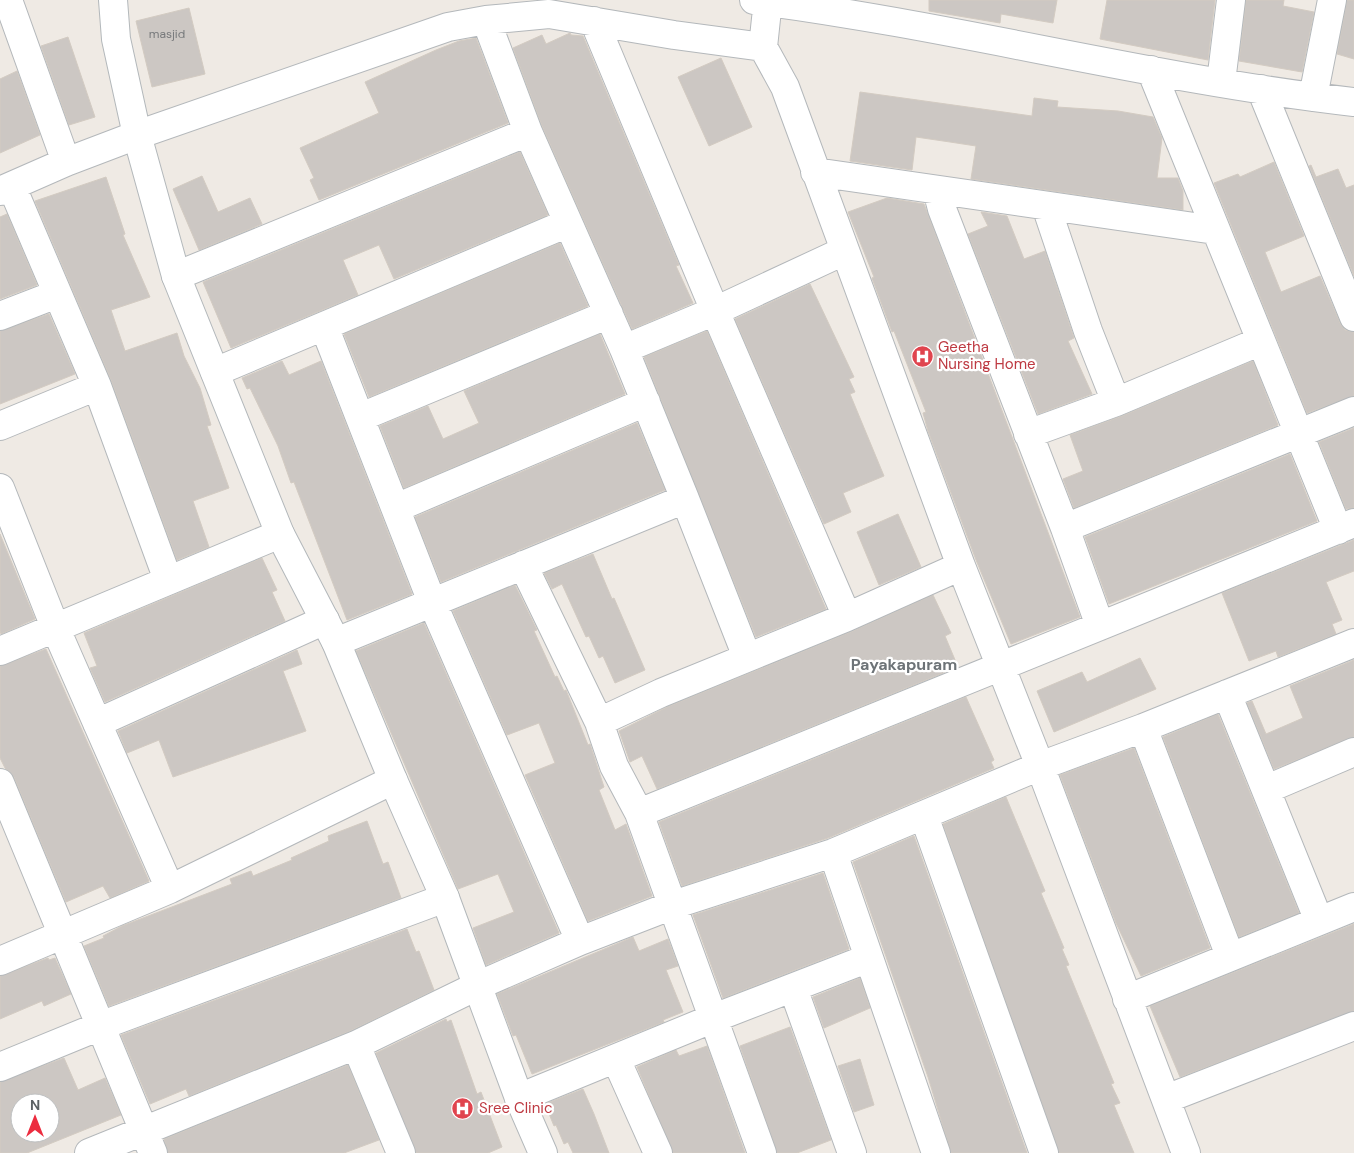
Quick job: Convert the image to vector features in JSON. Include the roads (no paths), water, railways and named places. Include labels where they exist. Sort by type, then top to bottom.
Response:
[{"type":"street","points":[[8,0],[66,162]]},
{"type":"street","points":[[113,0],[116,40],[137,135],[176,276],[280,534],[331,631],[445,898],[519,1098],[543,1153]]},
{"type":"street","points":[[1221,82],[1231,0]]},
{"type":"street","points":[[1313,97],[1332,0]]},
{"type":"street","points":[[1186,1153],[1040,766],[960,566],[785,87],[764,46],[763,1],[930,27],[1013,45],[1261,89],[1354,102]]},
{"type":"street","points":[[168,580],[97,386],[57,294],[6,189],[66,162],[137,135],[448,27],[486,20],[549,14],[674,35],[764,46]]},
{"type":"street","points":[[486,20],[528,132],[624,349],[747,657]]},
{"type":"street","points":[[594,21],[715,312],[847,617]]},
{"type":"street","points":[[639,813],[1346,527],[1299,434],[1151,70]]},
{"type":"street","points":[[1261,89],[1354,317]]},
{"type":"street","points":[[176,276],[528,132]]},
{"type":"street","points":[[815,172],[1215,230]]},
{"type":"street","points":[[937,190],[942,209],[1065,528],[1100,626]]},
{"type":"street","points":[[1046,206],[1088,331],[1116,402]]},
{"type":"street","points":[[215,372],[568,223]]},
{"type":"street","points":[[624,349],[715,312],[844,251]]},
{"type":"street","points":[[0,316],[57,294]]},
{"type":"street","points":[[361,417],[609,314]]},
{"type":"street","points":[[324,326],[432,602],[580,941]]},
{"type":"street","points":[[1028,434],[1116,402],[1261,341]]},
{"type":"street","points":[[0,426],[97,386]]},
{"type":"street","points":[[396,508],[646,402]]},
{"type":"street","points":[[1065,528],[1354,411]]},
{"type":"street","points":[[0,488],[55,628],[170,889]]},
{"type":"street","points":[[97,723],[331,631],[432,602],[684,499]]},
{"type":"street","points":[[0,651],[280,534]]},
{"type":"street","points":[[523,565],[599,722],[614,766],[639,813],[762,1153]]},
{"type":"street","points":[[599,722],[660,693],[847,617],[960,566]]},
{"type":"street","points":[[88,1153],[148,1142],[478,986],[580,941],[673,905],[833,853],[1040,766],[1143,728],[1354,642]]},
{"type":"street","points":[[1227,694],[1319,921]]},
{"type":"street","points":[[1143,728],[1230,956]]},
{"type":"street","points":[[1266,789],[1354,752]]},
{"type":"street","points":[[0,960],[170,889],[393,780]]},
{"type":"street","points":[[0,783],[148,1142]]},
{"type":"street","points":[[924,816],[1044,1153]]},
{"type":"street","points":[[833,853],[936,1153]]},
{"type":"street","points":[[0,1067],[100,1026],[445,898]]},
{"type":"street","points":[[1127,999],[1354,907]]},
{"type":"street","points":[[519,1098],[714,1018],[869,958]]},
{"type":"street","points":[[794,988],[852,1153]]},
{"type":"street","points":[[1166,1099],[1354,1026]]},
{"type":"street","points":[[356,1045],[391,1150]]},
{"type":"street","points":[[616,1058],[658,1153]]},
{"type":"place","name":"Geetha Nursing Home","points":[[922,356]]},
{"type":"place","name":"Sree Clinic","points":[[463,1108]]},
{"type":"district","name":"Payakapuram","points":[[904,664]]}]
